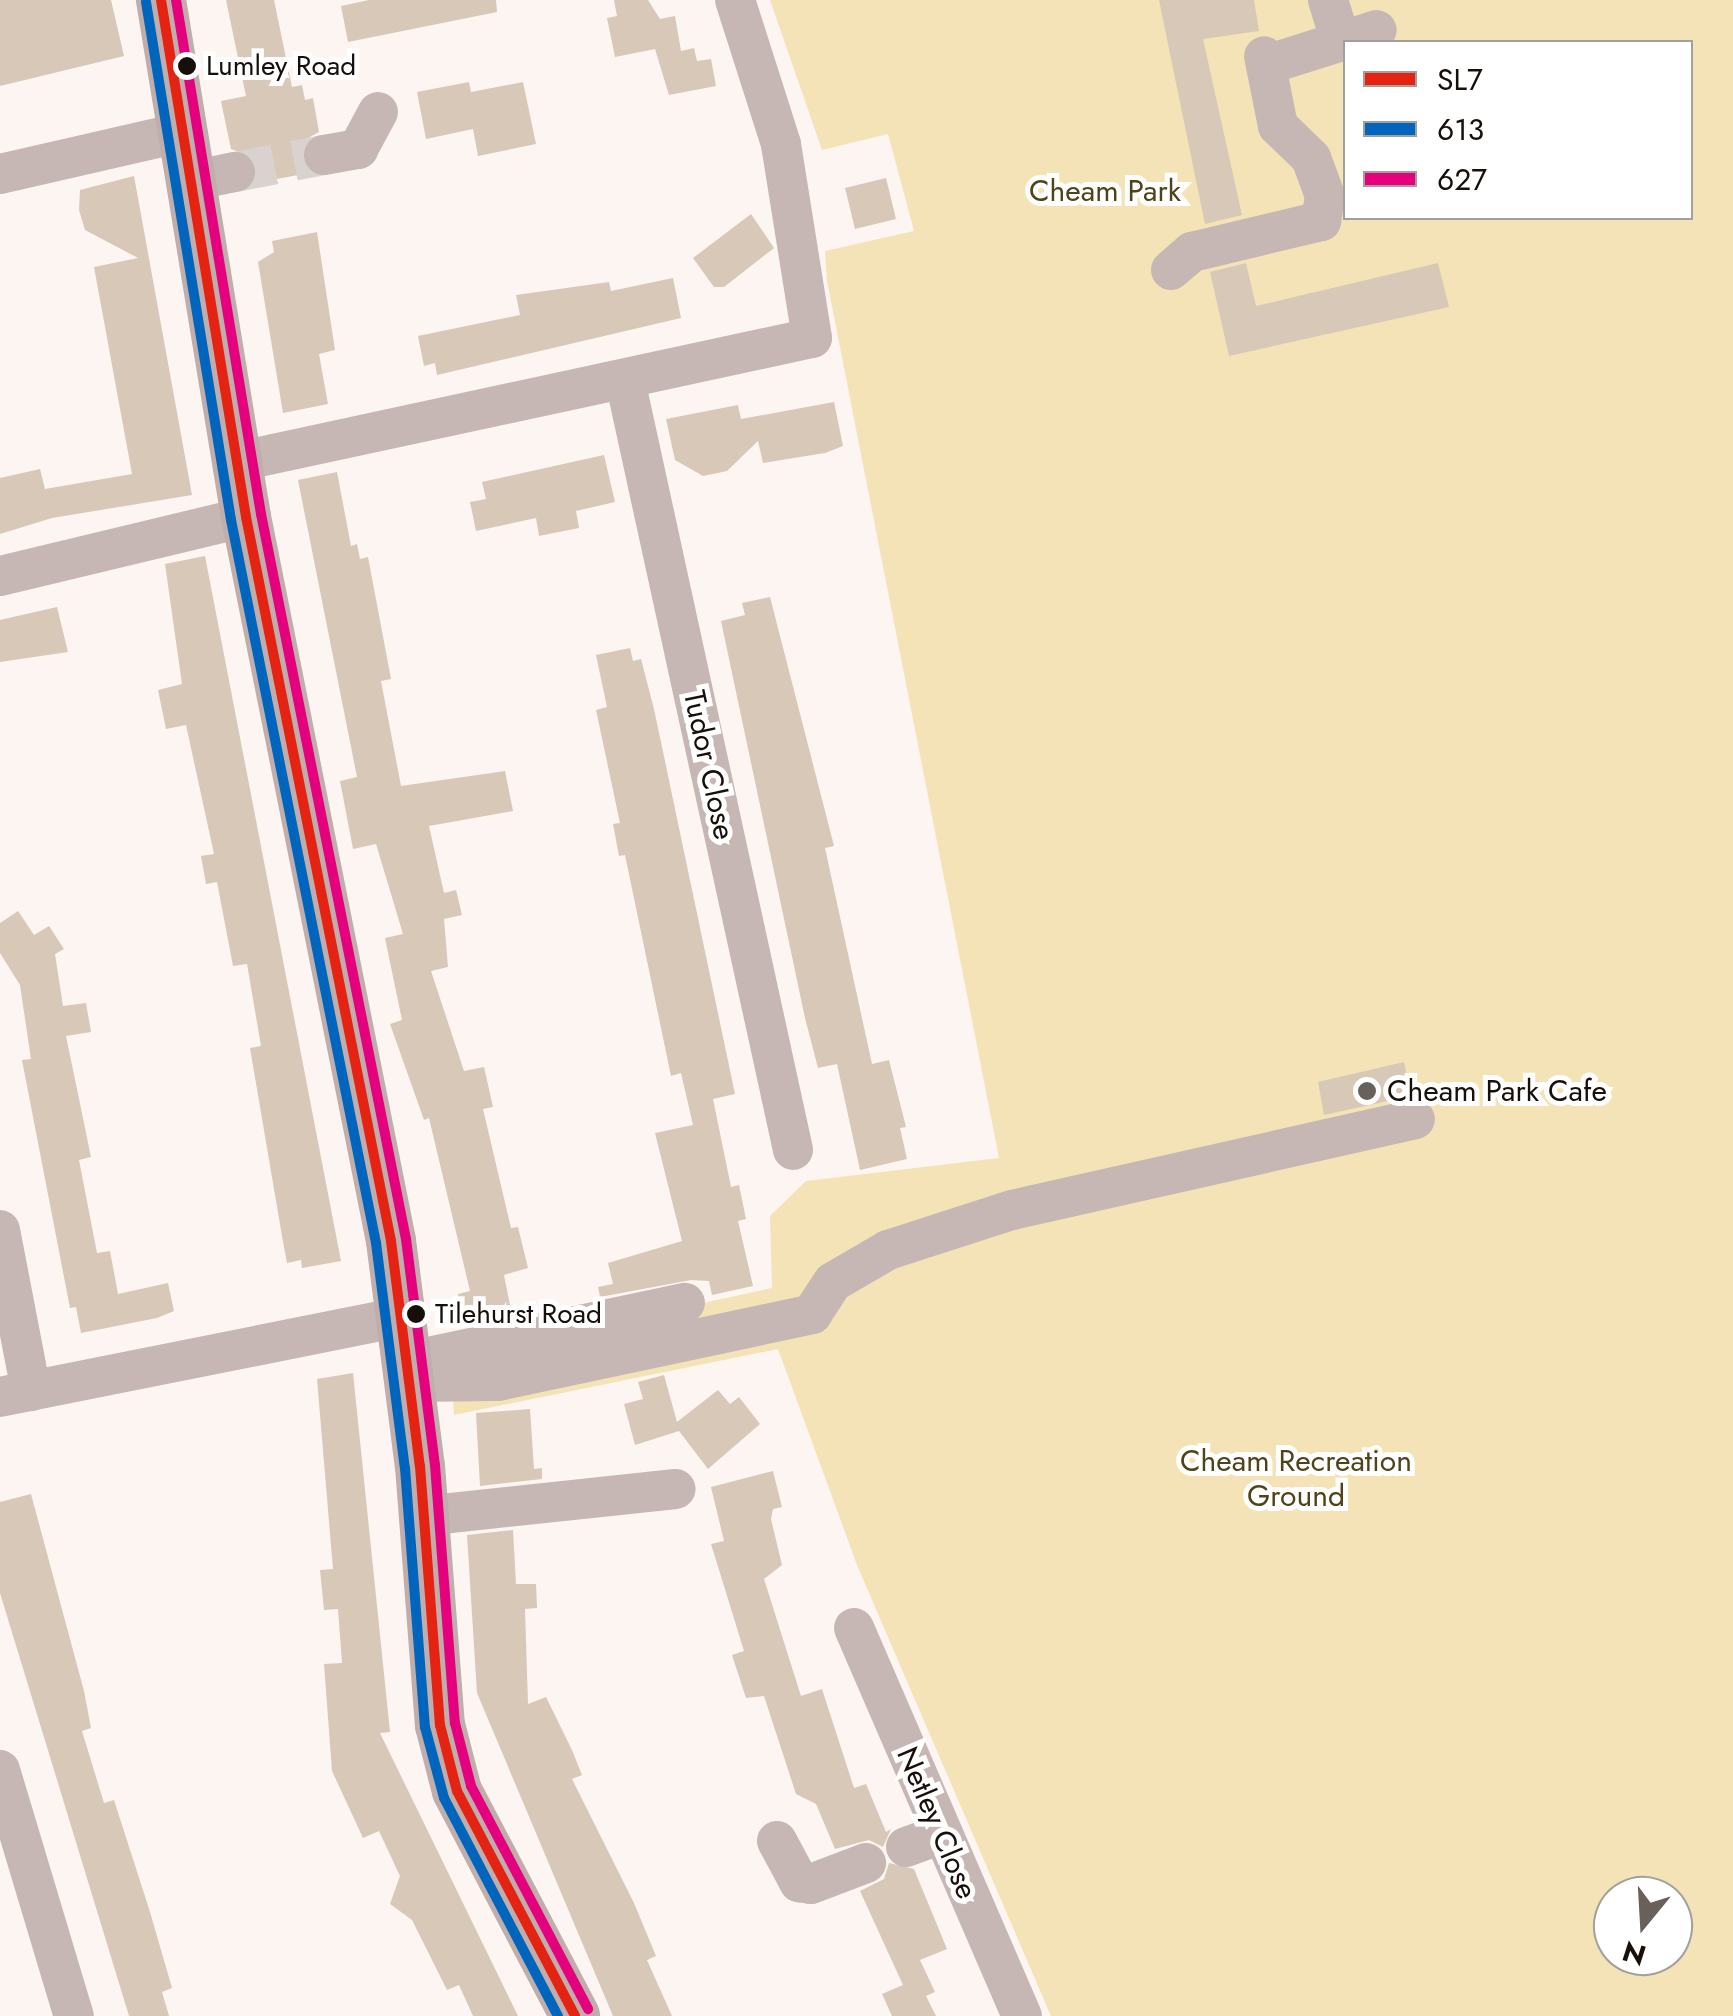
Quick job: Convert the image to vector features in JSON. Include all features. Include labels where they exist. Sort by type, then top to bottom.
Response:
[{"type":"main road","points":[[160,0],[183,132],[213,177],[236,462],[365,1090],[408,1353],[440,1725],[458,1791],[574,2016]]},
{"type":"street","points":[[236,462],[824,335],[781,144],[735,0]]},
{"type":"street","points":[[1171,270],[1192,252],[1320,221],[1334,208],[1311,158],[1278,126],[1265,61],[1359,35],[1328,0]]},
{"type":"street","points":[[324,156],[358,150],[378,112]]},
{"type":"street","points":[[0,174],[183,132]]},
{"type":"street","name":"Tudor Close","points":[[625,380],[793,1150]]},
{"type":"street","points":[[0,576],[246,517]]},
{"type":"street","points":[[408,1353],[498,1381],[812,1314],[832,1282],[888,1250],[1012,1210],[1416,1119]]},
{"type":"street","points":[[0,1230],[15,1394],[408,1353],[685,1303]]},
{"type":"street","points":[[423,1516],[676,1489]]},
{"type":"street","name":"Netley Close","points":[[854,1628],[924,1840],[1022,2016]]},
{"type":"street","points":[[0,1770],[74,2016]]},
{"type":"street","points":[[778,1842],[799,1882],[811,1884],[866,1862]]},
{"type":"green space","name":"Cheam Recreation Ground","points":[[770,0],[1733,0],[1733,2016],[1051,2016],[857,1565],[778,1349],[454,1415],[450,1358],[772,1288],[770,1216],[806,1181],[999,1158],[827,281],[825,251],[914,231],[888,134],[822,150]]},
{"type":"building","points":[[0,0],[111,0],[124,56],[0,86]]},
{"type":"building","points":[[226,0],[274,0],[292,87],[302,85],[305,100],[313,98],[319,132],[308,138],[301,158],[309,173],[255,183],[253,157],[231,149],[221,101],[246,96]]},
{"type":"building","points":[[369,0],[496,0],[497,12],[348,42],[341,6]]},
{"type":"building","points":[[614,0],[648,0],[660,19],[675,16],[681,51],[694,48],[697,61],[711,59],[716,86],[669,95],[655,49],[615,57],[607,18],[617,16]]},
{"type":"building","points":[[1159,0],[1254,0],[1259,31],[1203,39],[1242,215],[1205,224]]},
{"type":"building","points":[[469,82],[471,92],[523,82],[536,144],[478,156],[473,129],[426,139],[417,92]]},
{"type":"building","points":[[134,176],[192,495],[52,518],[0,534],[0,478],[40,469],[45,489],[132,474],[94,267],[138,258],[85,230],[79,210],[80,190]]},
{"type":"building","points":[[886,178],[896,219],[855,229],[845,188]]},
{"type":"building","points":[[751,214],[774,248],[724,287],[714,287],[693,258]]},
{"type":"building","points":[[317,232],[335,350],[319,354],[328,404],[283,413],[258,262],[274,252],[272,241]]},
{"type":"building","points":[[1246,263],[1256,306],[1438,263],[1449,307],[1229,356],[1210,272]]},
{"type":"building","points":[[673,278],[681,318],[437,375],[435,363],[424,366],[418,336],[520,315],[516,295],[609,282],[611,291]]},
{"type":"building","points":[[834,402],[843,446],[825,453],[763,463],[758,441],[727,471],[703,476],[675,460],[666,419],[738,405],[741,419]]},
{"type":"building","points":[[604,455],[615,502],[576,511],[579,528],[539,536],[536,518],[476,531],[470,502],[486,499],[482,482]]},
{"type":"building","points":[[337,472],[351,546],[357,544],[360,559],[368,557],[391,679],[381,681],[401,786],[505,771],[513,811],[429,826],[444,893],[456,890],[462,915],[444,919],[448,967],[431,971],[464,1071],[484,1067],[493,1107],[483,1109],[511,1228],[518,1227],[528,1268],[504,1275],[512,1315],[464,1325],[458,1294],[470,1291],[429,1118],[424,1120],[390,1024],[402,1020],[385,938],[403,934],[376,844],[353,849],[340,781],[357,777],[298,480]]},
{"type":"building","points":[[205,556],[341,1261],[302,1268],[301,1260],[287,1263],[282,1236],[250,1048],[261,1046],[247,964],[233,966],[217,882],[206,884],[201,856],[214,854],[186,725],[166,729],[158,690],[182,684],[165,564]]},
{"type":"building","points":[[770,597],[834,846],[825,848],[872,1064],[889,1060],[906,1127],[900,1128],[907,1159],[860,1170],[837,1064],[818,1068],[805,1018],[721,621],[745,615],[742,603]]},
{"type":"building","points":[[57,607],[68,652],[0,662],[0,620]]},
{"type":"building","points":[[630,648],[633,661],[641,659],[654,709],[735,1094],[713,1099],[731,1187],[739,1185],[746,1219],[738,1221],[753,1286],[712,1295],[709,1281],[691,1280],[600,1297],[598,1287],[613,1284],[608,1263],[682,1241],[655,1133],[693,1125],[681,1073],[671,1076],[625,855],[619,856],[613,824],[620,823],[596,710],[607,707],[596,655]]},
{"type":"building","points":[[18,911],[34,935],[49,926],[64,949],[55,954],[63,1006],[86,1003],[91,1032],[66,1036],[91,1157],[79,1160],[97,1253],[110,1251],[118,1294],[168,1283],[174,1311],[157,1318],[81,1333],[76,1307],[70,1308],[22,1060],[31,1059],[20,985],[0,953],[0,923]]},
{"type":"building","points":[[1404,1062],[1411,1096],[1324,1115],[1318,1082]]},
{"type":"building","points":[[353,1373],[390,1732],[380,1733],[518,2016],[473,2016],[459,1985],[447,1990],[412,1920],[390,1904],[400,1876],[379,1831],[363,1838],[332,1771],[324,1664],[342,1663],[338,1609],[324,1610],[320,1570],[333,1569],[317,1379]]},
{"type":"building","points":[[664,1375],[677,1422],[718,1390],[730,1404],[739,1397],[760,1424],[708,1469],[679,1431],[635,1445],[624,1404],[643,1399],[638,1382]]},
{"type":"building","points":[[530,1409],[534,1469],[542,1468],[542,1479],[480,1486],[476,1413]]},
{"type":"building","points":[[773,1471],[782,1507],[773,1509],[771,1519],[782,1565],[764,1579],[801,1696],[822,1689],[854,1788],[866,1784],[886,1832],[891,1829],[883,1847],[869,1840],[835,1849],[816,1804],[796,1794],[764,1696],[746,1698],[732,1655],[744,1651],[711,1544],[724,1541],[711,1487]]},
{"type":"building","points":[[31,1494],[84,1691],[91,1728],[82,1731],[104,1803],[114,1800],[150,1912],[172,1988],[162,1992],[169,2016],[129,2016],[0,1593],[0,1502]]},
{"type":"building","points":[[513,1530],[516,1584],[536,1584],[537,1608],[525,1609],[528,1704],[546,1697],[572,1750],[582,1775],[572,1779],[634,1903],[656,1956],[647,1960],[672,2016],[613,2016],[477,1693],[467,1535]]},
{"type":"building","points":[[889,1863],[914,1869],[947,1949],[920,1960],[935,1992],[926,1996],[936,2016],[892,2016],[882,1994],[903,1985],[860,1891],[884,1879]]},
{"type":"tunnel","points":[[235,172],[324,155]]},
{"type":"transit line","name":"SL7","points":[[161,0],[246,517],[391,1241],[420,1466],[440,1725],[457,1791],[575,2016]]},
{"type":"transit line","name":"627","points":[[176,0],[261,514],[406,1239],[435,1465],[455,1723],[471,1786],[588,2009]]},
{"type":"transit line","name":"613","points":[[146,2],[231,520],[376,1243],[405,1468],[425,1727],[444,1798],[558,2016]]},
{"type":"place","name":"Lumley Road","points":[[187,66]]},
{"type":"place","name":"Cheam Park Cafe","points":[[1367,1091]]},
{"type":"place","name":"Tilehurst Road","points":[[416,1314]]},
{"type":"park label","name":"Cheam Park","points":[[1105,191]]}]
